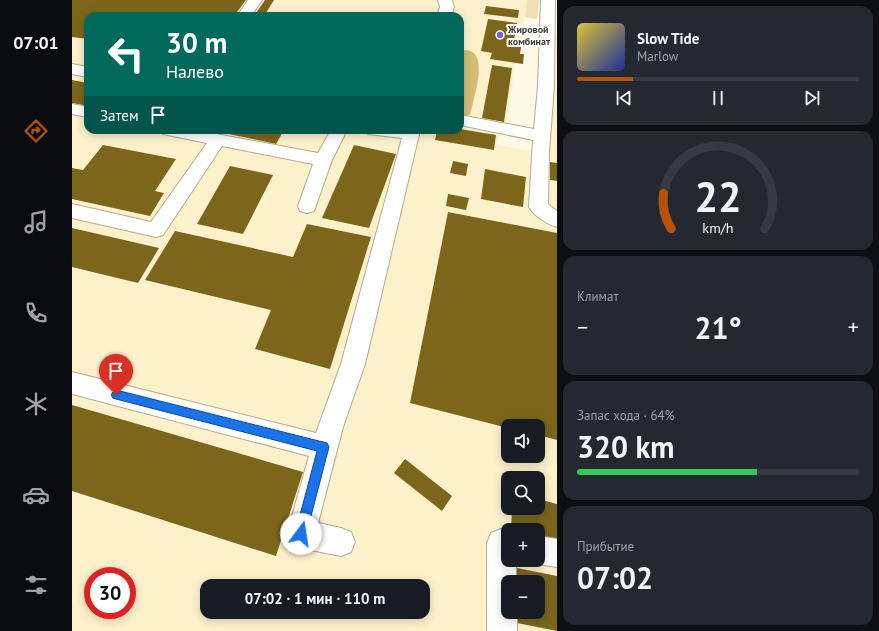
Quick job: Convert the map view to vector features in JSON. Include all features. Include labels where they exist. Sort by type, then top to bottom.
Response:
[{"type":"street","points":[[247,12],[255,0]]},
{"type":"street","points":[[445,0],[447,7],[445,12]]},
{"type":"street","points":[[551,5],[552,88],[541,136],[538,207],[557,220]]},
{"type":"street","points":[[72,69],[84,71]]},
{"type":"street","points":[[72,109],[84,111]]},
{"type":"street","points":[[464,121],[541,136]]},
{"type":"street","points":[[189,134],[323,160]]},
{"type":"street","points":[[307,206],[323,160],[337,134]]},
{"type":"street","points":[[341,542],[301,534],[323,447],[340,393],[353,364],[411,134]]},
{"type":"street","points":[[72,212],[156,230],[218,140]]},
{"type":"street","points":[[72,383],[323,447]]},
{"type":"street","points":[[545,551],[557,553]]},
{"type":"street","points":[[501,567],[502,631]]},
{"type":"shaded area","points":[[72,0],[527,0],[520,53],[524,54],[523,64],[515,63],[507,124],[500,132],[497,145],[548,154],[555,35],[557,36],[557,631],[72,631]]},
{"type":"shaded area","points":[[527,0],[539,0],[537,19],[525,17]]},
{"type":"shaded area","points":[[464,50],[472,52],[476,56],[479,72],[470,115],[464,115]]},
{"type":"building","points":[[72,0],[246,0],[237,12],[84,12],[84,38],[72,37]]},
{"type":"building","points":[[265,0],[274,0],[266,12],[257,12]]},
{"type":"building","points":[[486,6],[519,10],[518,18],[484,14]]},
{"type":"building","name":"Жировой комбинат","points":[[488,19],[517,23],[513,46],[521,47],[520,54],[524,54],[523,64],[490,59],[492,53],[481,51]]},
{"type":"building","points":[[492,65],[512,68],[504,122],[482,118]]},
{"type":"building","points":[[72,80],[84,82],[84,105],[72,103]]},
{"type":"building","points":[[464,130],[496,135],[494,150],[435,140],[436,134],[464,134]]},
{"type":"building","points":[[229,134],[282,134],[276,144]]},
{"type":"building","points":[[103,145],[176,159],[155,191],[164,193],[150,216],[72,199],[72,168],[83,170]]},
{"type":"building","points":[[354,145],[396,154],[369,228],[322,218]]},
{"type":"building","points":[[453,161],[468,164],[466,176],[450,173]]},
{"type":"building","points":[[550,162],[557,163],[557,181],[550,180]]},
{"type":"building","points":[[230,166],[273,175],[243,234],[197,224]]},
{"type":"building","points":[[485,169],[526,177],[523,207],[481,199]]},
{"type":"building","points":[[448,194],[469,198],[466,210],[446,206]]},
{"type":"building","points":[[448,212],[557,233],[557,440],[545,437],[545,419],[501,419],[501,426],[410,403]]},
{"type":"building","points":[[307,224],[371,237],[330,369],[255,349],[271,310],[145,280],[175,231],[293,257]]},
{"type":"building","points":[[72,228],[159,248],[138,283],[72,267]]},
{"type":"building","points":[[72,405],[303,472],[276,556],[72,491]]},
{"type":"building","points":[[405,459],[452,496],[442,511],[394,473]]},
{"type":"building","points":[[545,501],[557,504],[557,542],[545,539],[545,523],[511,523],[512,515],[545,515]]},
{"type":"building","points":[[517,568],[557,576],[557,631],[517,623],[517,619],[545,619],[545,575],[517,575]]},
{"type":"place","name":"Жировой комбинат","points":[[500,35]]},
{"type":"route","points":[[116,395],[323,447],[301,534]]}]
